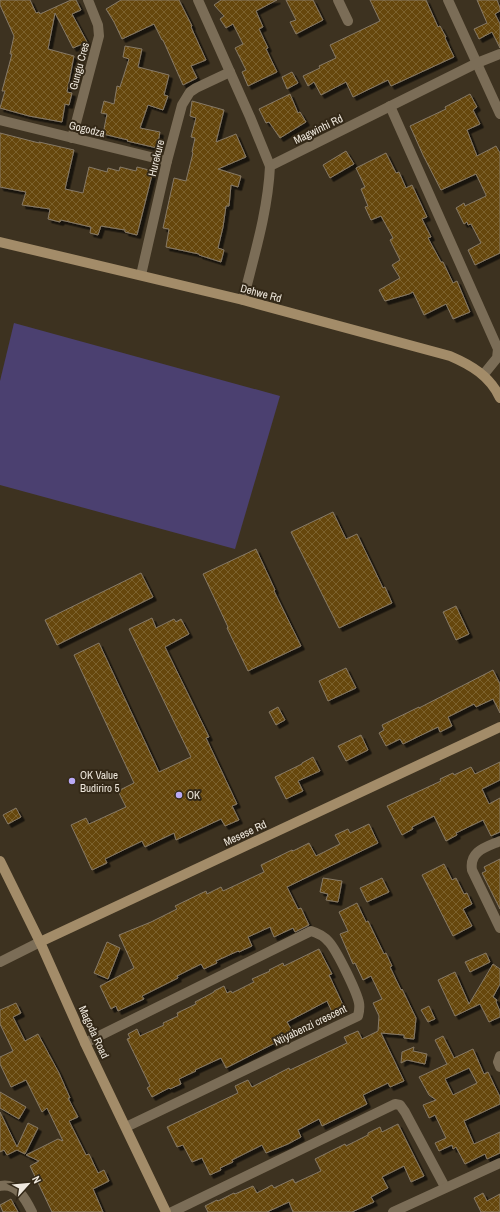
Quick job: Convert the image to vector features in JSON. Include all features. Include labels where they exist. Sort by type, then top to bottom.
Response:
[{"type":"street","name":"Gungu Cres","points":[[72,138],[99,36],[98,25],[88,0]]},
{"type":"street","points":[[198,0],[270,166],[269,185],[263,218],[242,300]]},
{"type":"street","points":[[338,0],[348,21]]},
{"type":"street","points":[[448,0],[500,114]]},
{"type":"street","name":"Magwinhi Rd","points":[[270,166],[477,63],[500,54]]},
{"type":"street","name":"Hurekure","points":[[141,276],[167,161],[182,105],[186,98],[196,88],[230,72]]},
{"type":"street","points":[[390,106],[498,349],[496,358],[484,374]]},
{"type":"street","name":"Gogodza","points":[[0,120],[167,161]]},
{"type":"street","name":"Dehwe Rd","points":[[0,242],[28,250],[242,300],[450,356],[467,363],[484,374],[493,385],[500,398]]},
{"type":"street","name":"Mesese Rd","points":[[0,962],[500,726]]},
{"type":"street","points":[[500,841],[477,852],[474,855],[472,870],[500,928]]},
{"type":"street","name":"Magoda Road","points":[[0,861],[40,942],[85,1042],[166,1212]]},
{"type":"street","name":"Ntiyabenzi crescent","points":[[85,1042],[311,931],[318,932],[330,943],[353,987],[360,1005],[358,1016],[126,1127]]},
{"type":"street","points":[[500,1056],[498,1062],[500,1067]]},
{"type":"street","points":[[172,1212],[395,1104],[400,1105],[405,1112],[445,1187]]},
{"type":"street","points":[[393,1212],[500,1163]]},
{"type":"street","points":[[0,1186],[11,1186],[17,1190],[22,1195],[32,1212]]},
{"type":"shaded area","points":[[14,323],[280,396],[235,549],[0,485],[0,381]]},
{"type":"building","points":[[0,0],[30,0],[36,13],[39,12],[40,14],[71,0],[76,0],[81,10],[72,14],[87,42],[73,48],[55,13],[48,49],[74,56],[67,92],[72,93],[69,105],[65,104],[62,122],[29,116],[0,108],[5,91],[2,91],[12,54],[10,54],[14,36],[0,5]]},
{"type":"building","points":[[121,0],[179,0],[206,60],[191,66],[197,78],[183,85],[163,40],[154,24],[122,39],[106,9]]},
{"type":"building","points":[[221,0],[277,0],[256,11],[263,27],[259,29],[268,48],[266,49],[277,72],[248,86],[242,72],[246,70],[235,48],[243,44],[233,24],[226,28],[220,19],[224,16],[214,5]]},
{"type":"building","points":[[286,0],[313,0],[323,20],[296,34],[290,22],[296,20]]},
{"type":"building","points":[[370,0],[426,0],[438,27],[440,26],[446,37],[445,38],[454,57],[391,86],[388,80],[353,97],[346,82],[321,95],[314,82],[308,86],[303,76],[336,58],[330,45],[380,21]]},
{"type":"building","points":[[477,0],[497,0],[500,11],[495,14],[500,24],[500,48],[492,32],[479,39],[474,29],[487,23]]},
{"type":"building","points":[[125,46],[142,49],[138,67],[169,75],[164,95],[168,96],[163,110],[148,105],[140,128],[160,132],[157,148],[103,134],[107,114],[101,113],[104,101],[114,104],[117,86],[120,87],[129,59],[123,57]]},
{"type":"building","points":[[292,72],[298,83],[287,89],[282,77]]},
{"type":"building","points":[[290,94],[298,113],[300,112],[306,122],[280,138],[269,122],[266,123],[259,109]]},
{"type":"building","points":[[470,94],[477,107],[473,110],[480,124],[467,130],[477,156],[496,146],[500,153],[500,253],[475,265],[468,250],[481,243],[471,224],[468,225],[467,222],[464,224],[456,208],[464,203],[465,206],[486,195],[476,174],[441,190],[410,126],[446,109],[445,107]]},
{"type":"building","points":[[192,101],[224,110],[216,142],[236,134],[246,157],[218,169],[241,176],[238,187],[231,185],[229,206],[226,206],[218,248],[224,250],[221,262],[199,254],[166,247],[169,229],[163,228],[174,178],[186,181],[193,153],[195,138],[191,137],[196,118],[190,116]]},
{"type":"building","points":[[0,133],[74,150],[65,189],[83,193],[89,167],[107,172],[108,168],[119,171],[120,167],[136,171],[137,167],[153,171],[137,235],[125,232],[125,230],[101,226],[98,235],[90,233],[91,227],[61,220],[60,222],[48,219],[50,209],[22,205],[26,192],[0,187]]},
{"type":"building","points":[[346,151],[354,164],[330,178],[323,165]]},
{"type":"building","points":[[386,153],[396,173],[399,172],[406,188],[412,185],[427,217],[422,219],[431,237],[428,238],[441,262],[443,262],[453,283],[457,281],[470,312],[453,319],[446,304],[424,315],[413,292],[385,301],[379,290],[400,278],[392,265],[400,260],[390,240],[393,238],[381,216],[371,220],[365,207],[368,206],[361,189],[365,187],[356,168]]},
{"type":"building","points":[[333,512],[346,539],[357,534],[383,588],[385,587],[392,603],[339,628],[291,532]]},
{"type":"building","points":[[256,549],[275,590],[274,591],[301,646],[248,671],[203,574]]},
{"type":"building","points":[[141,573],[153,597],[57,645],[45,620]]},
{"type":"building","points":[[456,606],[469,634],[456,640],[443,612]]},
{"type":"building","points":[[152,618],[156,628],[174,619],[176,622],[181,619],[189,634],[165,647],[209,737],[206,738],[237,804],[232,806],[239,820],[225,826],[221,819],[176,840],[174,833],[145,847],[142,841],[105,859],[107,863],[92,870],[71,825],[86,818],[89,824],[126,807],[118,791],[134,783],[74,655],[99,643],[159,772],[191,757],[129,629]]},
{"type":"building","points":[[346,668],[356,688],[328,701],[319,681]]},
{"type":"building","points":[[493,670],[500,684],[500,713],[493,699],[476,707],[474,704],[448,717],[452,726],[440,732],[438,727],[403,744],[400,739],[386,746],[379,733],[384,730],[382,725]]},
{"type":"building","points":[[278,707],[285,720],[276,725],[269,712]]},
{"type":"building","points":[[361,735],[368,750],[346,761],[338,746]]},
{"type":"building","points":[[313,757],[320,771],[298,781],[303,791],[286,799],[275,777]]},
{"type":"building","points":[[500,762],[500,780],[482,789],[489,804],[500,798],[500,832],[491,836],[483,820],[456,833],[457,835],[446,841],[434,816],[412,827],[413,829],[402,835],[387,806],[441,781],[440,779],[453,773],[454,775],[471,767],[475,774]]},
{"type":"building","points":[[16,808],[21,817],[8,824],[3,815]]},
{"type":"building","points":[[369,824],[378,843],[287,887],[298,909],[301,908],[309,925],[295,932],[293,928],[274,937],[270,927],[248,937],[252,946],[216,961],[217,963],[204,969],[201,964],[177,976],[178,978],[142,996],[144,999],[118,1011],[116,1006],[111,1009],[100,986],[134,968],[119,935],[151,922],[177,909],[175,906],[206,891],[207,894],[221,887],[223,891],[264,872],[261,865],[309,843],[316,856],[340,844],[335,835],[348,829],[350,833]]},
{"type":"building","points":[[500,859],[500,909],[482,873],[486,871],[484,867]]},
{"type":"building","points":[[444,864],[452,880],[456,878],[464,894],[467,893],[472,904],[463,909],[472,926],[453,936],[422,875]]},
{"type":"building","points":[[323,878],[342,881],[338,902],[326,900],[328,894],[320,892]]},
{"type":"building","points":[[382,878],[389,892],[367,902],[360,888]]},
{"type":"building","points":[[357,903],[366,922],[368,921],[384,954],[386,953],[392,966],[390,967],[416,1018],[414,1039],[404,1038],[404,1035],[381,1033],[404,1081],[390,1087],[388,1083],[363,1095],[367,1104],[322,1126],[319,1119],[298,1130],[301,1137],[288,1144],[266,1153],[262,1145],[232,1160],[233,1162],[210,1175],[202,1158],[192,1162],[183,1145],[177,1147],[167,1127],[238,1093],[235,1086],[248,1080],[252,1087],[289,1068],[290,1070],[347,1043],[344,1037],[358,1031],[362,1039],[378,1031],[379,1016],[373,1003],[382,999],[371,976],[363,980],[355,963],[353,964],[340,934],[348,931],[339,912]]},
{"type":"building","points":[[107,942],[120,948],[108,979],[94,973]]},
{"type":"building","points":[[319,949],[332,974],[329,975],[344,1007],[332,1012],[327,1001],[287,1022],[293,1032],[277,1040],[277,1042],[226,1068],[221,1058],[179,1079],[181,1084],[170,1089],[169,1088],[152,1097],[147,1088],[150,1086],[127,1039],[130,1038],[128,1034],[137,1029],[140,1036],[164,1025],[163,1023],[178,1016],[177,1013],[196,1004],[195,1002],[224,986],[227,993],[231,991],[232,993],[254,982],[252,979],[270,971],[269,970],[283,963],[284,966]]},
{"type":"building","points":[[486,953],[490,962],[470,972],[465,962]]},
{"type":"building","points":[[493,964],[500,969],[500,984],[493,997],[497,1000],[496,1002],[500,1011],[500,1017],[489,1022],[480,1004],[455,1016],[438,980],[455,972],[469,1004]]},
{"type":"building","points":[[16,1003],[21,1013],[13,1017],[25,1041],[38,1034],[59,1073],[70,1098],[68,1098],[78,1117],[69,1121],[86,1155],[89,1154],[98,1173],[104,1170],[109,1181],[93,1189],[103,1212],[52,1212],[30,1166],[39,1161],[26,1155],[58,1139],[63,1141],[47,1108],[42,1112],[26,1080],[11,1087],[0,1064],[0,1057],[13,1051],[0,1024],[0,1010]]},
{"type":"building","points":[[429,1006],[435,1019],[428,1022],[421,1010]]},
{"type":"building","points":[[443,1036],[454,1058],[473,1049],[484,1074],[488,1072],[500,1097],[500,1104],[464,1121],[474,1144],[500,1132],[500,1153],[487,1159],[485,1154],[465,1164],[456,1147],[453,1149],[452,1145],[439,1151],[435,1143],[446,1138],[435,1115],[429,1118],[423,1105],[436,1100],[429,1095],[419,1077],[447,1064],[435,1040]],"holes":[[[469,1068],[477,1083],[453,1095],[445,1079]]]},
{"type":"building","points":[[414,1047],[413,1051],[427,1054],[425,1064],[407,1060],[401,1063],[402,1052]]},
{"type":"building","points":[[0,1092],[26,1107],[19,1119],[0,1108]]},
{"type":"building","points":[[0,1112],[17,1147],[28,1123],[38,1128],[25,1154],[17,1150],[7,1155],[4,1150],[0,1152]]},
{"type":"building","points":[[398,1124],[424,1176],[411,1182],[404,1166],[382,1177],[388,1188],[371,1197],[374,1202],[352,1212],[293,1212],[289,1202],[267,1212],[208,1212],[205,1206],[253,1186],[257,1193],[272,1185],[274,1188],[293,1179],[295,1183],[321,1171],[315,1159],[345,1144],[346,1146],[380,1127],[382,1132]]},
{"type":"building","points":[[483,1193],[487,1201],[500,1194],[500,1212],[481,1212],[474,1198]]},
{"type":"building","points":[[11,1199],[18,1212],[3,1212],[0,1205]]},
{"type":"place","name":"OK Value Budiriro 5","points":[[72,781]]},
{"type":"place","name":"OK","points":[[179,795]]}]
